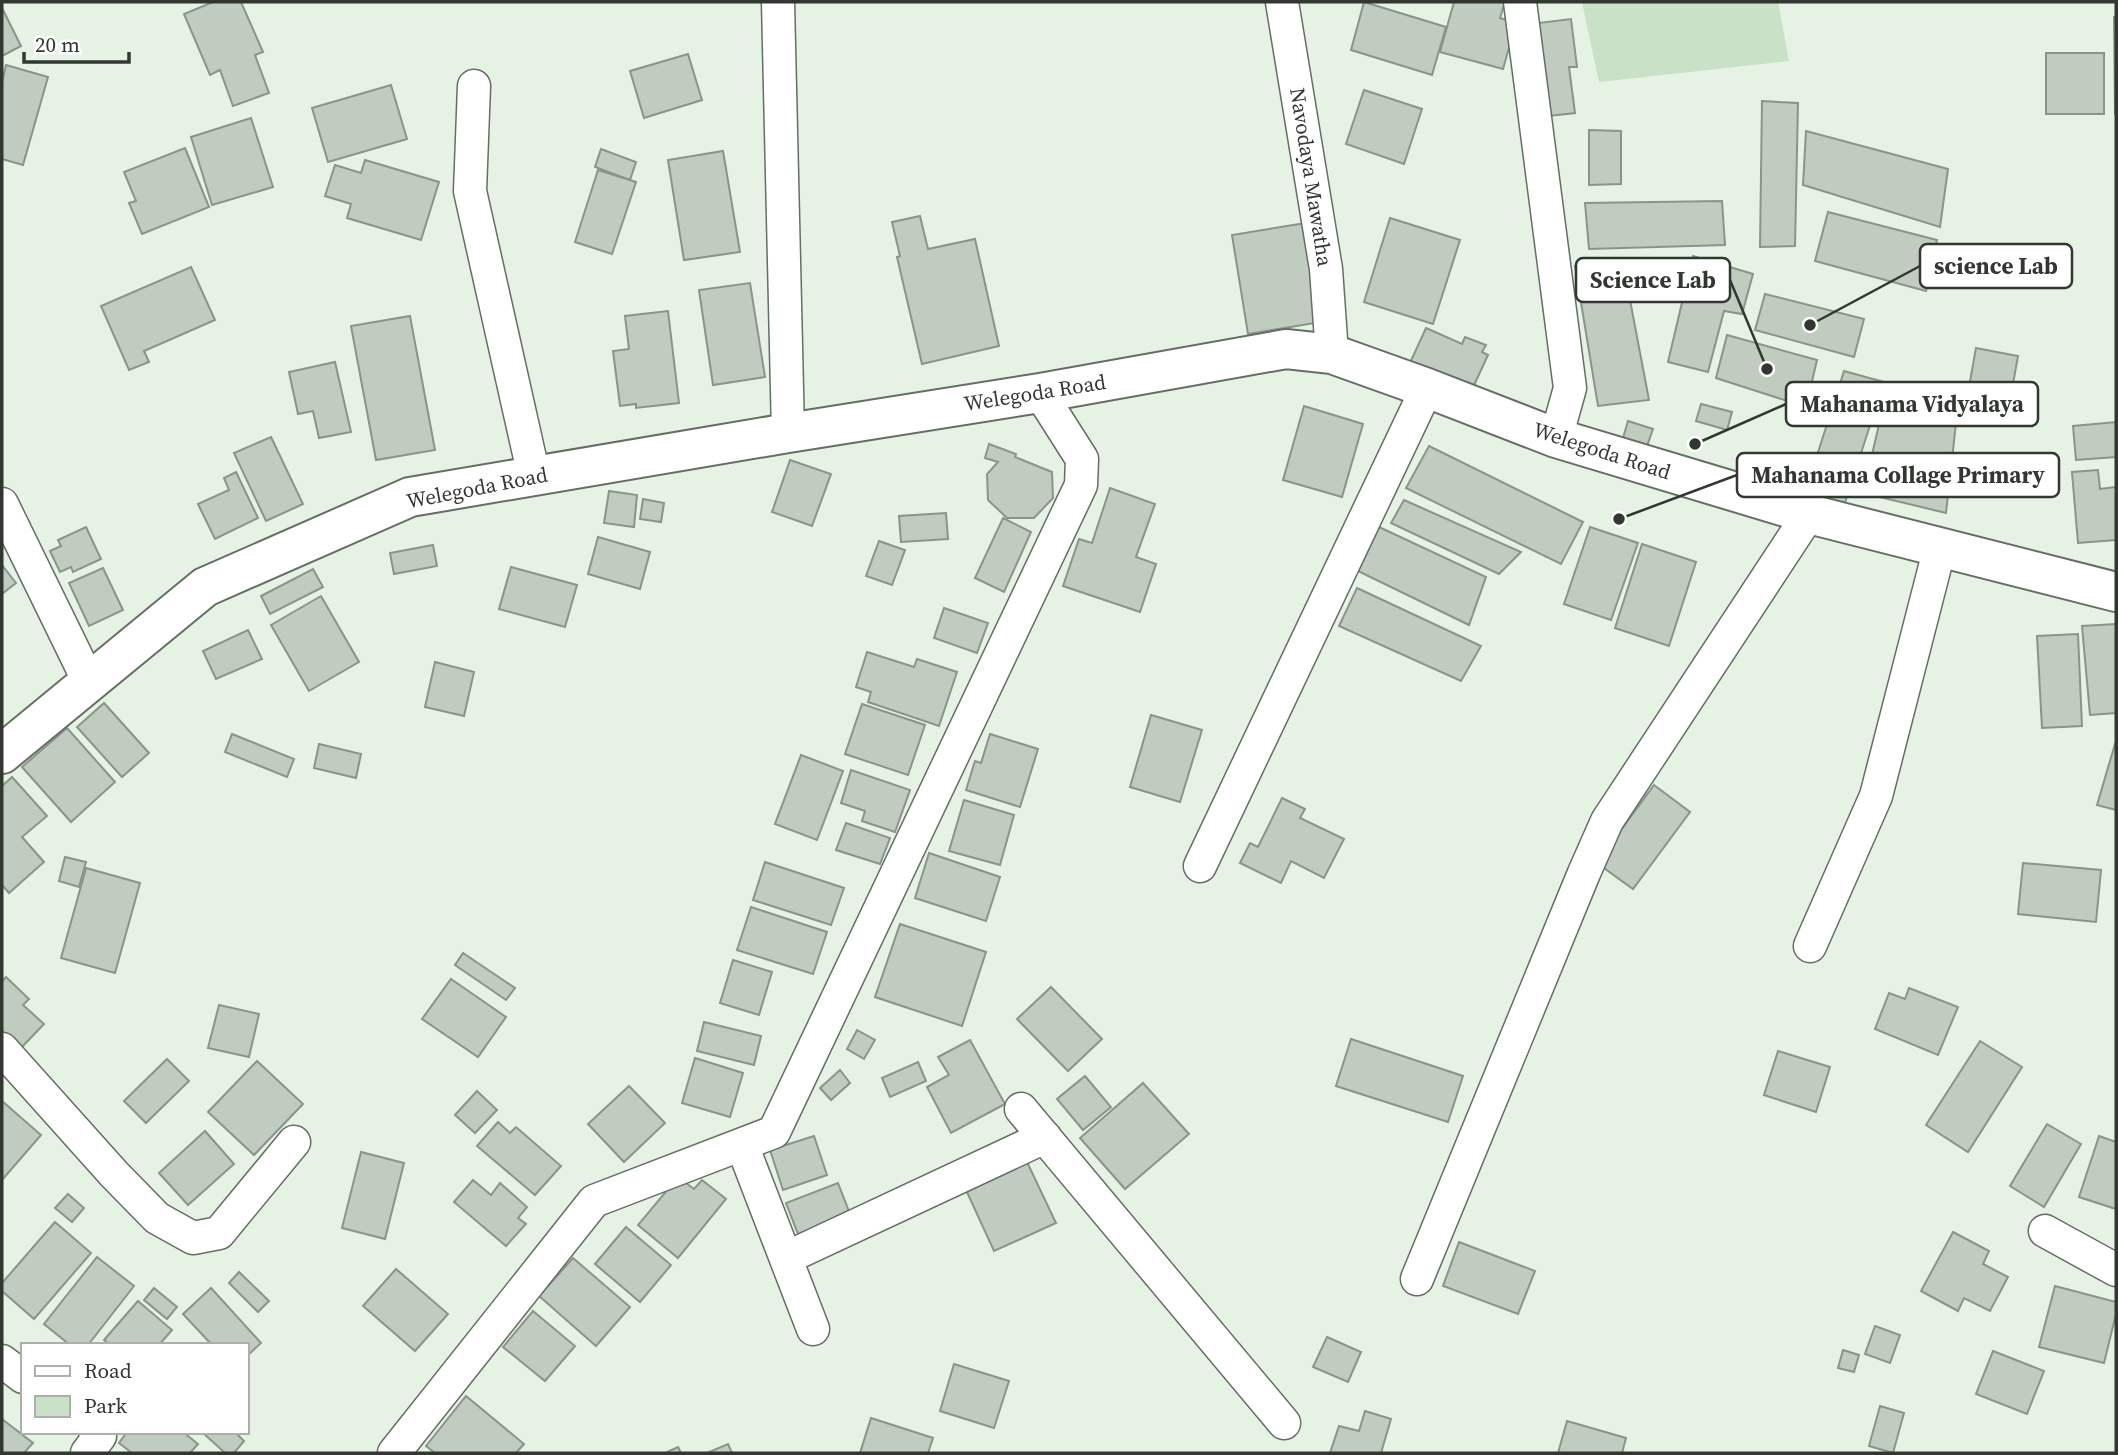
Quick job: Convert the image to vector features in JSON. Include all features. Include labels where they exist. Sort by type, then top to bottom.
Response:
[{"type":"street","points":[[778,2],[788,433]]},
{"type":"street","name":"Navodaya Mawatha","points":[[1282,2],[1326,269],[1332,354]]},
{"type":"street","points":[[1520,2],[1570,388],[1556,438]]},
{"type":"street","points":[[474,86],[470,191],[534,476]]},
{"type":"street","name":"Welegoda Road","points":[[2,754],[205,587],[410,497],[1041,393],[1286,349],[1332,354],[1556,438],[1809,514],[2116,592]]},
{"type":"street","points":[[1200,866],[1427,388]]},
{"type":"street","points":[[394,1453],[594,1200],[775,1132],[1081,485],[1082,459],[1041,393]]},
{"type":"street","points":[[2,504],[89,682]]},
{"type":"street","points":[[1417,1279],[1607,821],[1809,514]]},
{"type":"street","points":[[1810,946],[1876,796],[1940,547]]},
{"type":"street","points":[[2,1049],[157,1218],[192,1238],[219,1233],[294,1142]]},
{"type":"street","points":[[1021,1109],[1284,1423]]},
{"type":"street","points":[[786,1258],[1045,1137]]},
{"type":"street","points":[[742,1145],[813,1329]]},
{"type":"street","points":[[2045,1231],[2116,1270]]},
{"type":"street","points":[[2,1361],[21,1375]]},
{"type":"street","points":[[87,1453],[100,1436],[98,1434]]},
{"type":"green space","points":[[1582,2],[1778,2],[1789,61],[1599,82]]},
{"type":"building","points":[[213,2],[241,2],[263,52],[255,55],[269,93],[233,106],[220,70],[210,75],[184,14]]},
{"type":"building","points":[[1364,2],[1446,27],[1432,75],[1351,50]]},
{"type":"building","points":[[1454,2],[1505,2],[1500,18],[1516,23],[1503,69],[1440,52]]},
{"type":"building","points":[[2,8],[21,46],[2,56]]},
{"type":"building","points":[[2116,17],[2116,114],[2115,114]]},
{"type":"building","points":[[1571,19],[1577,67],[1569,67],[1575,113],[1540,117],[1530,24]]},
{"type":"building","points":[[2046,53],[2104,53],[2104,114],[2046,114]]},
{"type":"building","points":[[688,54],[702,100],[644,118],[630,71]]},
{"type":"building","points":[[6,65],[48,77],[23,165],[2,159],[2,82]]},
{"type":"building","points":[[391,85],[407,139],[328,162],[312,108]]},
{"type":"building","points":[[1364,90],[1422,109],[1404,164],[1346,144]]},
{"type":"building","points":[[1762,101],[1798,103],[1795,246],[1760,247]]},
{"type":"building","points":[[251,118],[273,187],[212,205],[191,137]]},
{"type":"building","points":[[1589,130],[1621,131],[1621,184],[1589,185]]},
{"type":"building","points":[[1806,131],[1948,169],[1940,227],[1803,185]]},
{"type":"building","points":[[185,148],[209,207],[142,234],[129,203],[136,201],[124,172]]},
{"type":"building","points":[[601,149],[636,162],[630,180],[595,167]]},
{"type":"building","points":[[723,151],[740,252],[684,260],[668,160]]},
{"type":"building","points":[[365,160],[439,182],[421,240],[347,218],[351,204],[325,196],[335,165],[361,173]]},
{"type":"building","points":[[598,170],[636,182],[612,254],[575,242]]},
{"type":"building","points":[[1722,201],[1725,245],[1589,249],[1585,203]]},
{"type":"building","points":[[1828,212],[1937,240],[1926,291],[1815,261]]},
{"type":"building","points":[[920,216],[928,249],[975,239],[999,346],[922,364],[897,257],[900,256],[892,222]]},
{"type":"building","points":[[1390,218],[1460,240],[1433,324],[1364,302]]},
{"type":"building","points":[[1306,223],[1321,322],[1248,334],[1232,235]]},
{"type":"building","points":[[1693,256],[1753,274],[1742,314],[1724,311],[1708,372],[1668,362]]},
{"type":"building","points":[[1622,258],[1649,400],[1598,406],[1575,266]]},
{"type":"building","points":[[191,267],[215,320],[144,351],[149,362],[129,370],[101,306]]},
{"type":"building","points":[[750,283],[765,377],[713,385],[699,290]]},
{"type":"building","points":[[1765,294],[1864,319],[1854,357],[1755,330]]},
{"type":"building","points":[[668,311],[679,403],[636,408],[636,404],[620,406],[613,351],[629,349],[625,316]]},
{"type":"building","points":[[410,316],[435,450],[376,460],[351,326]]},
{"type":"building","points":[[1426,328],[1462,344],[1465,337],[1486,345],[1482,352],[1488,355],[1471,392],[1409,365]]},
{"type":"building","points":[[1727,335],[1817,360],[1806,407],[1716,378]]},
{"type":"building","points":[[1976,348],[2018,356],[2006,423],[1964,415]]},
{"type":"building","points":[[335,362],[351,432],[319,438],[313,411],[298,414],[289,372]]},
{"type":"building","points":[[1844,371],[1884,382],[1843,509],[1804,496]]},
{"type":"building","points":[[1888,386],[1958,405],[1946,513],[1863,493]]},
{"type":"building","points":[[1701,404],[1732,412],[1727,430],[1696,421]]},
{"type":"building","points":[[1304,406],[1363,424],[1342,497],[1283,480]]},
{"type":"building","points":[[1628,421],[1653,429],[1647,446],[1623,438]]},
{"type":"building","points":[[2116,422],[2116,457],[2076,460],[2073,426]]},
{"type":"building","points":[[271,437],[303,504],[266,521],[234,453]]},
{"type":"building","points":[[989,444],[1052,472],[1053,498],[1034,518],[1007,518],[988,500],[987,474],[998,462],[985,458]]},
{"type":"building","points":[[1429,446],[1583,522],[1561,564],[1406,488]]},
{"type":"building","points":[[790,460],[831,474],[812,526],[772,512]]},
{"type":"building","points":[[2098,470],[2100,489],[2116,487],[2116,540],[2078,543],[2072,472]]},
{"type":"building","points":[[236,472],[258,518],[215,539],[198,504],[229,490],[224,478]]},
{"type":"building","points":[[1110,488],[1155,504],[1136,557],[1156,564],[1140,612],[1063,586],[1079,539],[1092,543]]},
{"type":"building","points":[[609,491],[637,495],[634,527],[604,523]]},
{"type":"building","points":[[643,499],[664,503],[661,522],[640,519]]},
{"type":"building","points":[[1404,500],[1521,552],[1499,574],[1391,523]]},
{"type":"building","points":[[946,513],[948,539],[901,542],[899,516]]},
{"type":"building","points":[[1003,518],[1031,532],[1004,592],[975,578]]},
{"type":"building","points":[[86,527],[101,559],[73,572],[71,567],[60,572],[50,551],[61,546],[58,540]]},
{"type":"building","points":[[1379,527],[1486,577],[1469,625],[1358,571]]},
{"type":"building","points":[[1590,527],[1638,543],[1611,620],[1564,604]]},
{"type":"building","points":[[598,537],[650,552],[640,589],[588,574]]},
{"type":"building","points":[[879,541],[905,550],[892,585],[866,576]]},
{"type":"building","points":[[1642,544],[1696,562],[1669,646],[1615,628]]},
{"type":"building","points":[[433,545],[437,566],[394,574],[390,553]]},
{"type":"building","points":[[2,565],[16,583],[2,594]]},
{"type":"building","points":[[511,567],[577,585],[565,627],[499,609]]},
{"type":"building","points":[[103,568],[123,610],[89,626],[69,583]]},
{"type":"building","points":[[313,569],[323,587],[270,614],[261,596]]},
{"type":"building","points":[[1357,588],[1481,646],[1461,681],[1339,626]]},
{"type":"building","points":[[321,596],[359,662],[309,691],[271,625]]},
{"type":"building","points":[[944,608],[988,623],[977,653],[934,638]]},
{"type":"building","points":[[2116,624],[2116,713],[2090,715],[2082,626]]},
{"type":"building","points":[[248,630],[262,659],[216,679],[203,651]]},
{"type":"building","points":[[2078,634],[2082,726],[2042,728],[2037,636]]},
{"type":"building","points":[[867,652],[914,667],[917,659],[957,672],[939,726],[868,702],[871,692],[856,687]]},
{"type":"building","points":[[435,662],[474,672],[464,716],[425,707]]},
{"type":"building","points":[[104,703],[149,753],[122,777],[77,727]]},
{"type":"building","points":[[862,704],[925,725],[908,775],[845,754]]},
{"type":"building","points":[[1151,715],[1202,730],[1180,802],[1130,787]]},
{"type":"building","points":[[67,728],[115,782],[71,822],[22,767]]},
{"type":"building","points":[[232,734],[294,759],[287,777],[225,752]]},
{"type":"building","points":[[990,734],[1038,749],[1020,807],[966,790],[975,761],[981,763]]},
{"type":"building","points":[[319,744],[361,754],[356,778],[314,768]]},
{"type":"building","points":[[2116,744],[2116,810],[2097,805]]},
{"type":"building","points":[[801,755],[843,771],[817,840],[775,824]]},
{"type":"building","points":[[851,770],[910,790],[895,832],[862,821],[865,811],[841,803]]},
{"type":"building","points":[[12,777],[47,816],[22,837],[44,862],[9,893],[2,885],[2,786]]},
{"type":"building","points":[[1654,785],[1690,812],[1633,889],[1597,863]]},
{"type":"building","points":[[1282,798],[1305,809],[1300,818],[1344,839],[1324,878],[1291,861],[1281,883],[1240,863],[1250,843],[1258,847]]},
{"type":"building","points":[[964,800],[1014,815],[1000,865],[949,851]]},
{"type":"building","points":[[846,823],[890,838],[880,864],[836,850]]},
{"type":"building","points":[[929,853],[1000,877],[986,921],[915,898]]},
{"type":"building","points":[[65,857],[86,862],[79,887],[59,881]]},
{"type":"building","points":[[765,862],[844,888],[831,925],[753,900]]},
{"type":"building","points":[[2023,863],[2101,870],[2096,922],[2018,914]]},
{"type":"building","points":[[86,868],[140,883],[115,973],[61,958]]},
{"type":"building","points":[[751,907],[827,932],[813,974],[737,950]]},
{"type":"building","points":[[900,924],[986,952],[962,1026],[875,997]]},
{"type":"building","points":[[463,953],[515,988],[506,1000],[455,965]]},
{"type":"building","points":[[733,960],[772,972],[759,1015],[720,1003]]},
{"type":"building","points":[[6,977],[29,999],[23,1005],[44,1024],[20,1049],[2,1031],[2,982]]},
{"type":"building","points":[[451,979],[506,1017],[478,1057],[422,1019]]},
{"type":"building","points":[[1051,987],[1102,1039],[1068,1071],[1017,1019]]},
{"type":"building","points":[[1909,988],[1958,1007],[1938,1055],[1875,1029],[1889,993],[1905,999]]},
{"type":"building","points":[[219,1005],[259,1014],[249,1057],[208,1048]]},
{"type":"building","points":[[704,1022],[761,1036],[754,1065],[697,1051]]},
{"type":"building","points":[[857,1030],[875,1040],[864,1059],[847,1049]]},
{"type":"building","points":[[1351,1039],[1463,1076],[1448,1122],[1336,1086]]},
{"type":"building","points":[[970,1040],[1005,1104],[951,1133],[927,1087],[949,1075],[938,1057]]},
{"type":"building","points":[[1980,1041],[2022,1067],[1968,1152],[1926,1125]]},
{"type":"building","points":[[1778,1051],[1830,1067],[1816,1112],[1764,1095]]},
{"type":"building","points":[[695,1058],[743,1073],[730,1117],[682,1103]]},
{"type":"building","points":[[167,1059],[189,1081],[146,1123],[124,1101]]},
{"type":"building","points":[[257,1061],[303,1104],[254,1155],[208,1112]]},
{"type":"building","points":[[918,1062],[926,1081],[890,1097],[882,1078]]},
{"type":"building","points":[[840,1070],[850,1083],[831,1100],[820,1088]]},
{"type":"building","points":[[1085,1076],[1111,1107],[1083,1130],[1057,1099]]},
{"type":"building","points":[[1143,1083],[1189,1134],[1125,1189],[1080,1138]]},
{"type":"building","points":[[629,1086],[665,1123],[624,1162],[588,1124]]},
{"type":"building","points":[[477,1091],[497,1110],[475,1133],[455,1115]]},
{"type":"building","points":[[2,1101],[41,1135],[2,1180]]},
{"type":"building","points":[[498,1122],[510,1133],[516,1127],[561,1166],[535,1195],[477,1146]]},
{"type":"building","points":[[2047,1124],[2081,1144],[2044,1207],[2010,1186]]},
{"type":"building","points":[[205,1131],[234,1164],[188,1205],[159,1173]]},
{"type":"building","points":[[814,1136],[827,1175],[783,1190],[770,1150]]},
{"type":"building","points":[[2099,1136],[2116,1142],[2116,1209],[2079,1197]]},
{"type":"building","points":[[361,1152],[404,1163],[385,1239],[342,1228]]},
{"type":"building","points":[[1027,1162],[1056,1223],[994,1251],[966,1190]]},
{"type":"building","points":[[678,1177],[694,1189],[702,1180],[726,1199],[678,1258],[638,1225]]},
{"type":"building","points":[[473,1180],[491,1195],[500,1183],[527,1207],[518,1218],[526,1224],[506,1246],[454,1202]]},
{"type":"building","points":[[838,1183],[850,1214],[798,1234],[786,1203]]},
{"type":"building","points":[[68,1194],[84,1208],[72,1222],[55,1208]]},
{"type":"building","points":[[55,1222],[91,1253],[34,1319],[2,1291],[2,1283]]},
{"type":"building","points":[[626,1227],[671,1265],[640,1302],[595,1264]]},
{"type":"building","points":[[1953,1232],[1989,1251],[1983,1264],[2008,1277],[1990,1311],[1964,1298],[1958,1311],[1921,1291]]},
{"type":"building","points":[[1459,1242],[1535,1271],[1518,1314],[1443,1286]]},
{"type":"building","points":[[97,1257],[134,1286],[90,1343],[68,1343],[44,1324]]},
{"type":"building","points":[[573,1258],[630,1307],[596,1346],[539,1296]]},
{"type":"building","points":[[396,1269],[448,1314],[415,1351],[363,1306]]},
{"type":"building","points":[[239,1272],[269,1301],[258,1312],[229,1283]]},
{"type":"building","points":[[2055,1286],[2116,1302],[2116,1314],[2104,1363],[2039,1347]]},
{"type":"building","points":[[154,1288],[177,1307],[167,1319],[144,1300]]},
{"type":"building","points":[[211,1288],[261,1343],[248,1355],[248,1343],[210,1343],[183,1314]]},
{"type":"building","points":[[138,1301],[172,1330],[161,1343],[108,1343],[104,1340]]},
{"type":"building","points":[[533,1311],[575,1346],[545,1381],[503,1347]]},
{"type":"building","points":[[1875,1326],[1900,1335],[1890,1363],[1865,1354]]},
{"type":"building","points":[[1327,1337],[1361,1352],[1348,1382],[1313,1367]]},
{"type":"building","points":[[1843,1350],[1859,1355],[1854,1372],[1838,1368]]},
{"type":"building","points":[[1993,1351],[2044,1371],[2027,1414],[1976,1394]]},
{"type":"building","points":[[954,1364],[1009,1381],[994,1428],[940,1411]]},
{"type":"building","points":[[466,1396],[524,1444],[516,1453],[435,1453],[426,1446]]},
{"type":"building","points":[[1880,1406],[1904,1413],[1893,1453],[1869,1446]]},
{"type":"building","points":[[1365,1411],[1391,1419],[1381,1453],[1330,1453],[1339,1426],[1359,1431]]},
{"type":"building","points":[[871,1418],[933,1438],[928,1453],[860,1453]]},
{"type":"building","points":[[2,1419],[33,1443],[24,1453],[2,1453]]},
{"type":"building","points":[[1567,1421],[1626,1438],[1622,1453],[1558,1453]]},
{"type":"building","points":[[126,1434],[186,1434],[198,1444],[190,1453],[132,1453],[119,1443]]},
{"type":"building","points":[[204,1434],[237,1434],[244,1441],[234,1453],[225,1453]]},
{"type":"building","points":[[728,1444],[732,1453],[707,1453]]},
{"type":"building","points":[[678,1447],[681,1453],[665,1453]]},
{"type":"place","name":"science Lab","points":[[1810,325]]},
{"type":"place","name":"Science Lab","points":[[1767,369]]},
{"type":"place","name":"Mahanama Vidyalaya","points":[[1695,444]]},
{"type":"place","name":"Mahanama Collage Primary","points":[[1619,519]]}]
